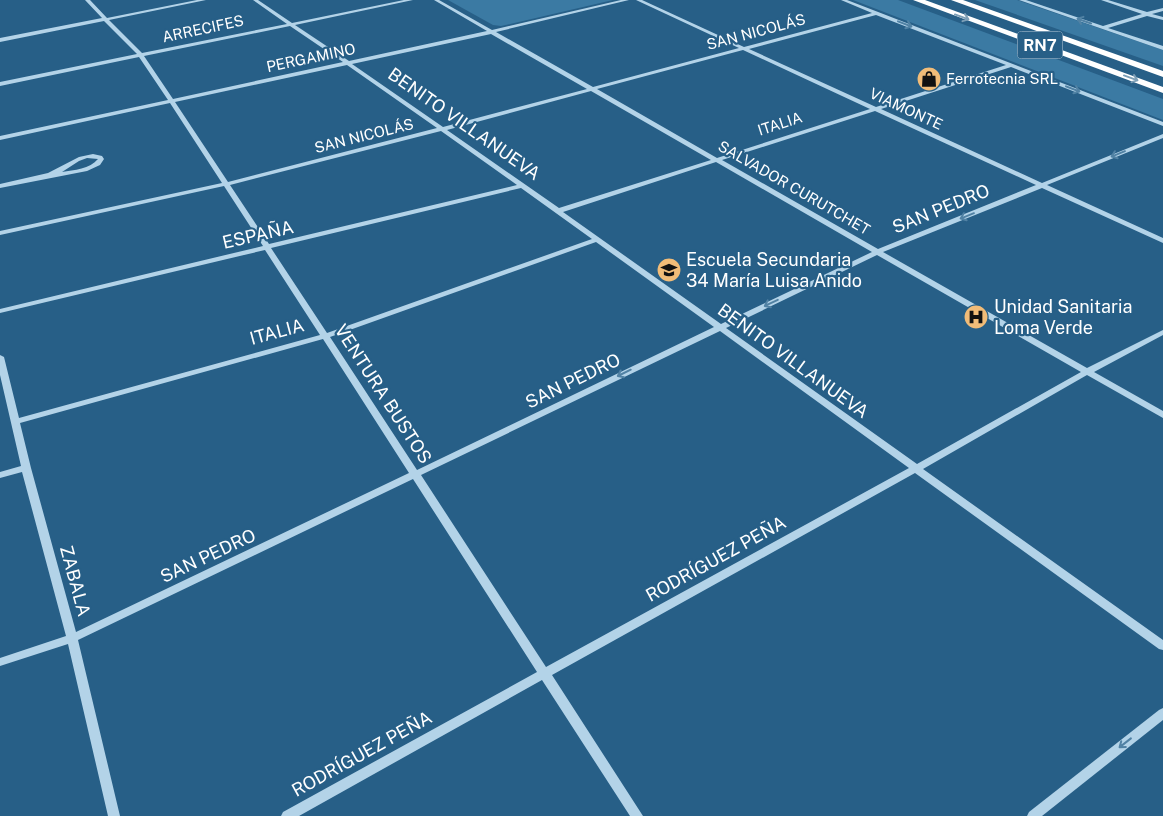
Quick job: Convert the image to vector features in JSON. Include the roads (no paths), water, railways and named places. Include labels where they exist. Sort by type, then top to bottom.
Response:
[{"type":"highway","name":"RN7","points":[[917,0],[1163,90]]},
{"type":"highway","name":"RN7","points":[[955,0],[1163,74]]},
{"type":"street","name":"VENTURA BUSTOS","points":[[87,0],[140,55],[172,101],[637,816]]},
{"type":"street","points":[[0,40],[204,0]]},
{"type":"street","name":"BENITO VILLANUEVA","points":[[255,0],[598,239],[1163,646]]},
{"type":"street","name":"ARRECIFES","points":[[0,84],[411,0]]},
{"type":"street","name":"SALVADOR CURUTCHET","points":[[436,0],[1163,415]]},
{"type":"street","name":"PERGAMINO","points":[[0,138],[492,32],[627,0]]},
{"type":"street","name":"VIAMONTE","points":[[638,0],[1163,241]]},
{"type":"street","points":[[843,0],[1163,124]]},
{"type":"street","points":[[1021,0],[1163,48]]},
{"type":"street","points":[[1103,0],[1163,20]]},
{"type":"street","points":[[1102,28],[1163,9]]},
{"type":"street","name":"SAN NICOLÁS","points":[[0,233],[226,184],[442,129],[877,13]]},
{"type":"street","name":"ITALIA","points":[[558,211],[1012,65]]},
{"type":"street","name":"SAN PEDRO","points":[[0,662],[72,638],[417,475],[719,327],[878,252],[1163,136]]},
{"type":"street","points":[[0,186],[91,168],[98,165],[101,159],[100,157],[93,156],[82,157],[57,172],[45,176]]},
{"type":"street","name":"ESPAÑA","points":[[0,311],[522,186]]},
{"type":"street","name":"ITALIA","points":[[16,421],[326,336],[598,239]]},
{"type":"street","name":"RODRÍGUEZ PEÑA","points":[[286,816],[1087,372],[1163,332]]},
{"type":"street","name":"ZABALA","points":[[0,357],[26,468],[72,638],[114,816]]},
{"type":"street","points":[[0,475],[26,468]]},
{"type":"street","points":[[1033,816],[1163,713]]},
{"type":"place","name":"Ferrotecnia SRL","points":[[929,79]]},
{"type":"place","name":"Escuela Secundaria 34 María Luisa Anido","points":[[669,270]]},
{"type":"place","name":"Unidad Sanitaria Loma Verde","points":[[976,317]]}]
